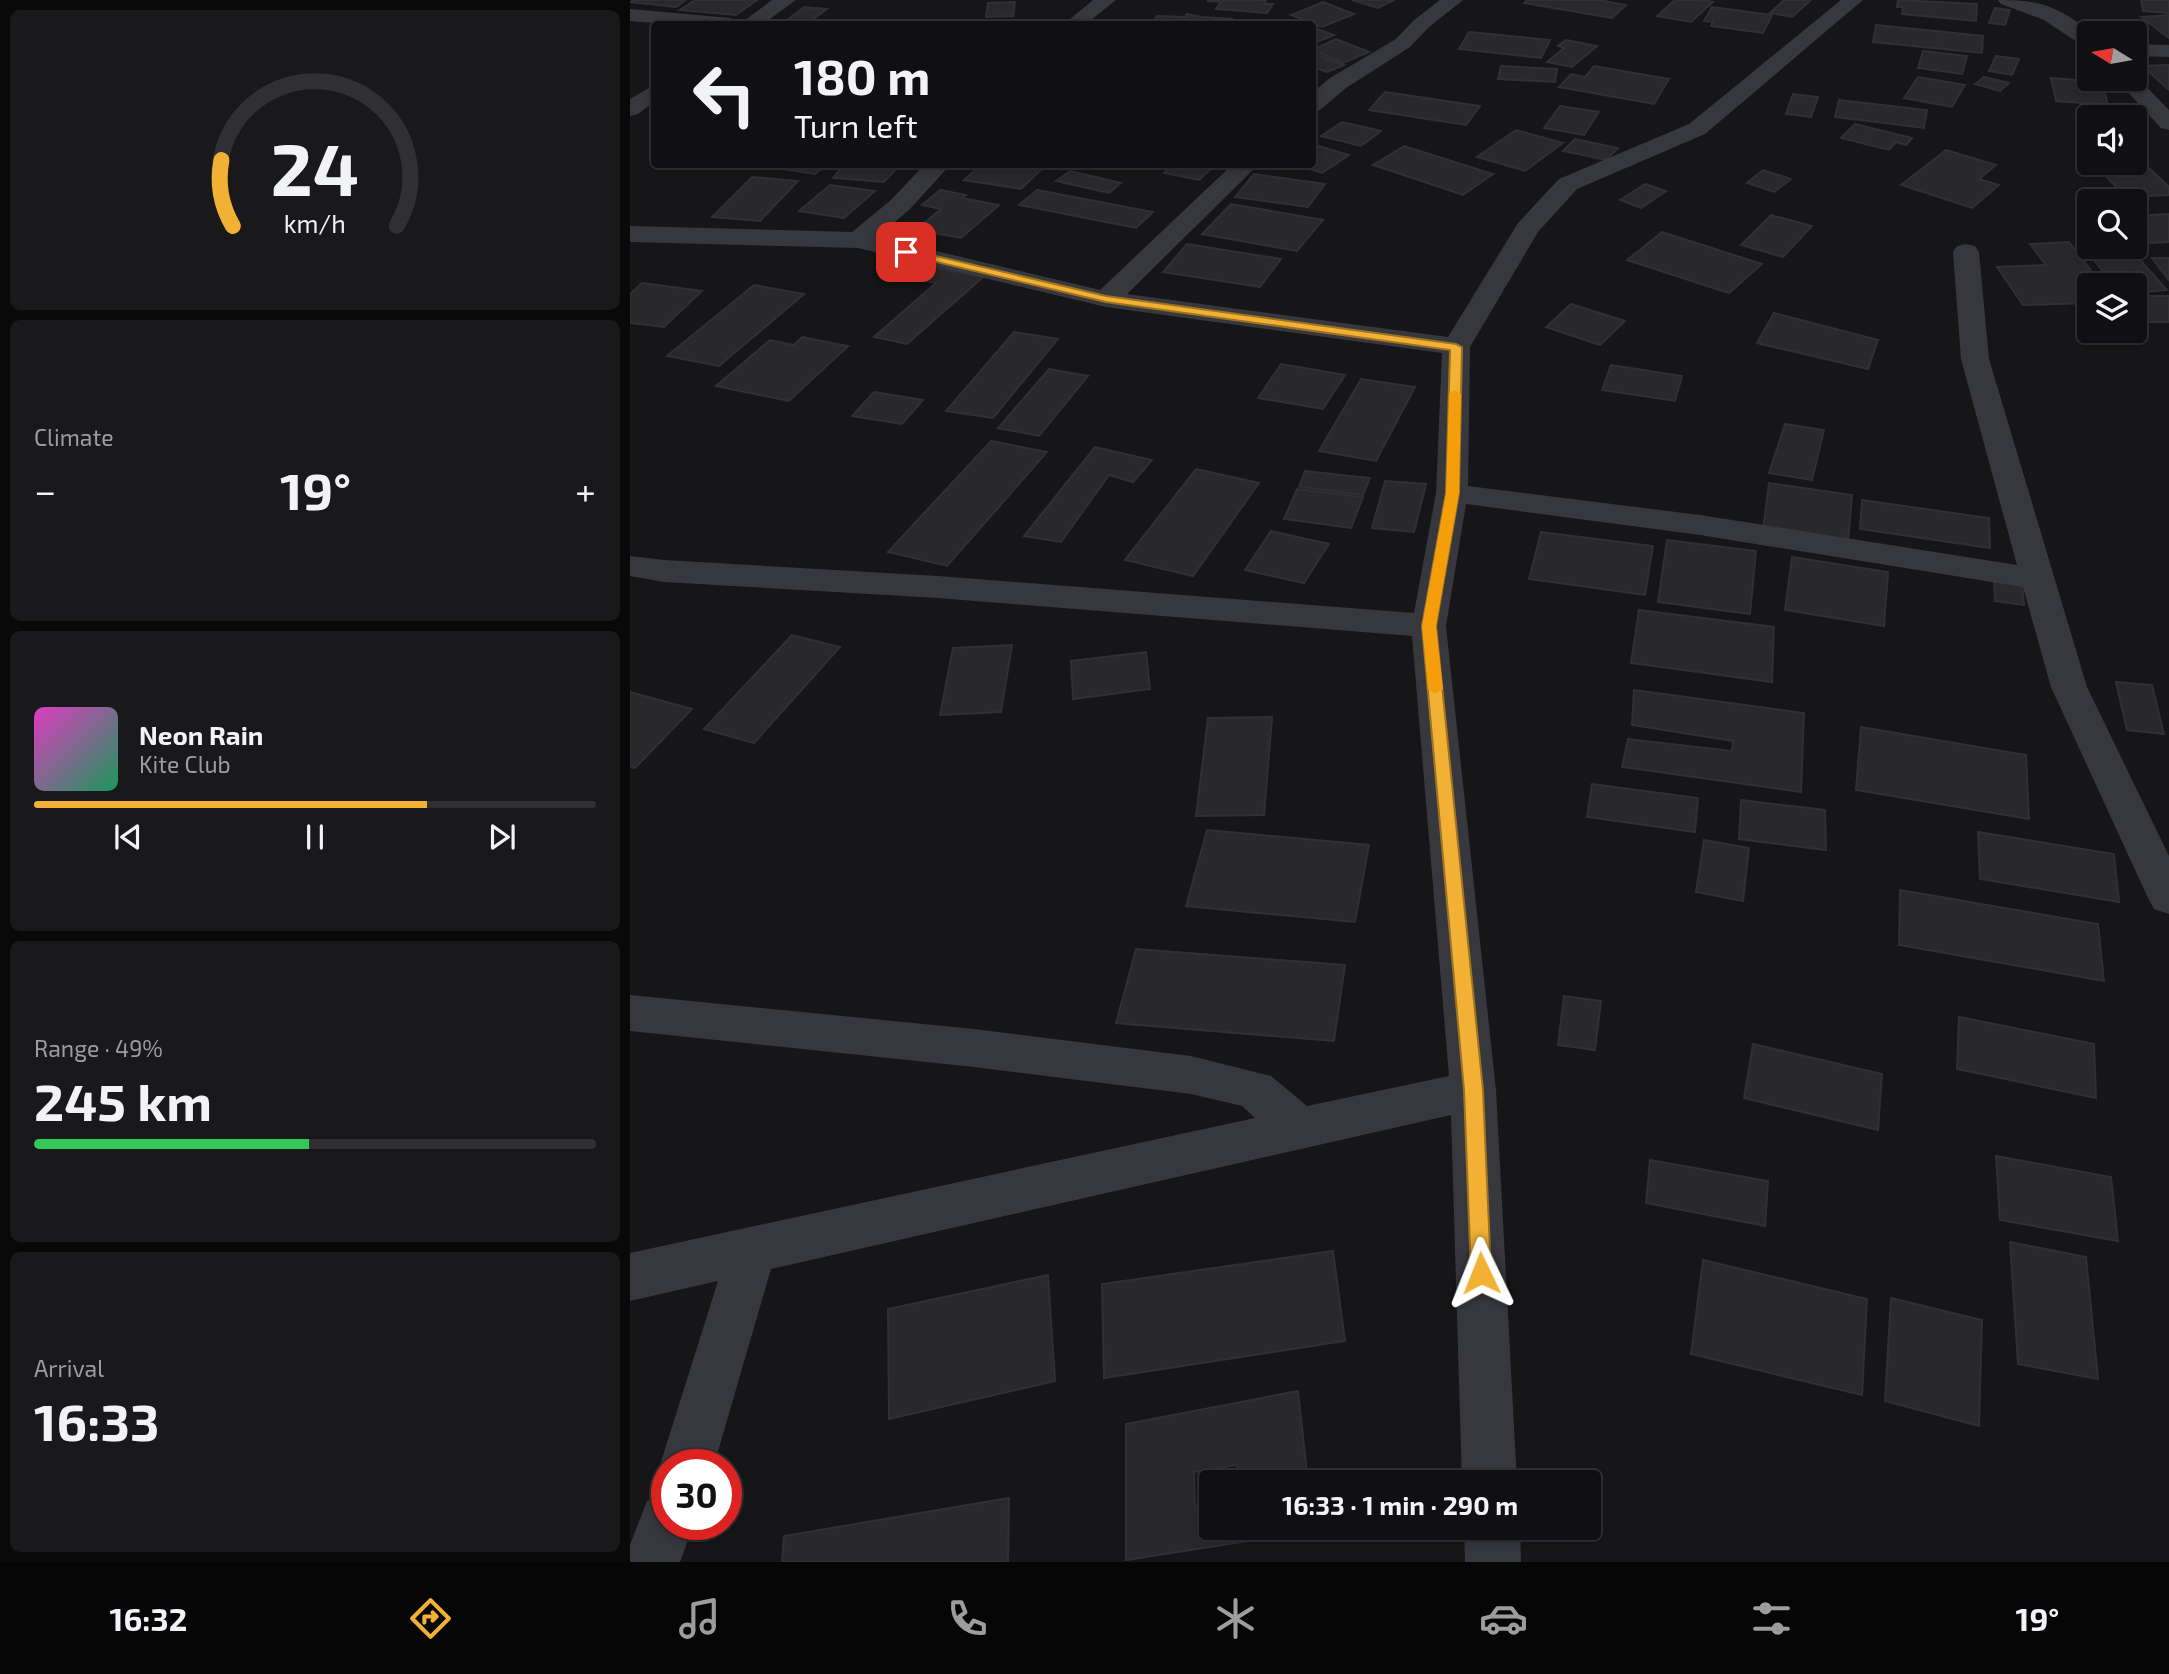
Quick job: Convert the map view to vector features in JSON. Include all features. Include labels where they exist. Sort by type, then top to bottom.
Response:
[{"type":"street","points":[[754,21],[786,0]]},
{"type":"street","points":[[1078,21],[1106,0]]},
{"type":"street","points":[[1316,102],[1338,83],[1403,43],[1421,24],[1453,0]]},
{"type":"street","points":[[1489,1470],[1473,1090],[1429,626],[1452,493],[1456,347],[1527,228],[1568,184],[1697,129],[1853,0]]},
{"type":"street","points":[[2008,0],[2035,6],[2060,19],[2077,32]]},
{"type":"street","points":[[630,15],[697,21]]},
{"type":"street","points":[[2147,50],[2169,51]]},
{"type":"street","points":[[2138,91],[2169,123]]},
{"type":"street","points":[[630,109],[651,94]]},
{"type":"street","points":[[858,240],[900,205],[935,168]]},
{"type":"street","points":[[1106,299],[1243,168]]},
{"type":"street","points":[[630,234],[858,240],[1106,299],[1456,347]]},
{"type":"street","points":[[1966,252],[1975,359],[2069,687],[2169,898]]},
{"type":"street","points":[[1452,493],[1700,525],[2038,579]]},
{"type":"street","points":[[630,566],[664,571],[938,587],[1429,626]]},
{"type":"street","points":[[630,1013],[974,1048],[1191,1075],[1255,1090],[1300,1130]]},
{"type":"street","points":[[630,1277],[1473,1090]]},
{"type":"street","points":[[692,1449],[752,1251]]},
{"type":"street","points":[[652,1562],[660,1540]]},
{"type":"street","points":[[1492,1540],[1493,1562]]},
{"type":"building","points":[[686,0],[676,7],[630,2]]},
{"type":"building","points":[[695,0],[757,0],[736,15],[680,10]]},
{"type":"building","points":[[1266,0],[1264,4],[1273,4],[1267,13],[1216,9],[1221,2],[1207,1]]},
{"type":"building","points":[[1352,0],[1394,0],[1378,8]]},
{"type":"building","points":[[1527,0],[1599,0],[1626,5],[1612,18],[1524,3]]},
{"type":"building","points":[[1675,0],[1713,2],[1691,22],[1657,16]]},
{"type":"building","points":[[1784,0],[1811,0],[1792,17],[1770,13]]},
{"type":"building","points":[[1898,0],[1977,4],[1976,21],[1902,14],[1903,7],[1897,7]]},
{"type":"building","points":[[2141,0],[2169,0],[2169,13],[2143,11]]},
{"type":"building","points":[[1015,2],[1013,16],[986,17],[988,3]]},
{"type":"building","points":[[1323,2],[1354,14],[1322,27],[1316,25],[1316,21],[1306,21],[1291,15]]},
{"type":"building","points":[[804,7],[827,9],[811,21],[786,21]]},
{"type":"building","points":[[1712,7],[1772,15],[1763,33],[1711,26],[1713,22],[1704,21]]},
{"type":"building","points":[[1995,8],[2010,10],[2005,25],[1989,23]]},
{"type":"building","points":[[1187,14],[1232,19],[1153,21],[1157,16],[1185,17]]},
{"type":"building","points":[[2169,15],[2169,38],[2147,21],[2141,17]]},
{"type":"building","points":[[1876,25],[1983,36],[1982,53],[1873,42]]},
{"type":"building","points":[[1316,28],[1334,35],[1316,42]]},
{"type":"building","points":[[1469,32],[1550,40],[1541,58],[1459,49]]},
{"type":"building","points":[[1336,39],[1369,52],[1343,63],[1316,52],[1316,48]]},
{"type":"building","points":[[1566,40],[1597,46],[1572,67],[1547,62],[1564,48],[1558,46]]},
{"type":"building","points":[[1923,51],[1967,56],[1962,74],[1918,68]]},
{"type":"building","points":[[1316,54],[1344,65],[1327,72],[1316,68]]},
{"type":"building","points":[[1996,56],[2019,59],[2012,75],[1989,71]]},
{"type":"building","points":[[2169,65],[2169,90],[2147,70],[2147,66]]},
{"type":"building","points":[[1501,66],[1557,69],[1555,82],[1498,79]]},
{"type":"building","points":[[1594,66],[1669,79],[1654,104],[1559,87],[1571,74],[1585,77]]},
{"type":"building","points":[[1918,77],[1965,85],[1952,107],[1904,98]]},
{"type":"building","points":[[1984,77],[2009,83],[2000,91],[1975,84]]},
{"type":"building","points":[[2051,78],[2077,80],[2077,91],[2104,91],[2108,105],[2056,101]]},
{"type":"building","points":[[1385,92],[1480,106],[1466,125],[1369,110]]},
{"type":"building","points":[[1793,94],[1818,97],[1811,117],[1786,114]]},
{"type":"building","points":[[1839,100],[1927,110],[1924,128],[1835,117]]},
{"type":"building","points":[[1560,106],[1599,112],[1584,135],[1544,128]]},
{"type":"building","points":[[1342,122],[1381,131],[1361,146],[1321,136]]},
{"type":"building","points":[[1855,124],[1912,138],[1906,145],[1896,142],[1889,150],[1841,138]]},
{"type":"building","points":[[1516,130],[1563,143],[1525,171],[1477,157]]},
{"type":"building","points":[[1575,139],[1618,148],[1606,160],[1563,151]]},
{"type":"building","points":[[1316,145],[1349,155],[1322,173],[1306,168],[1316,168]]},
{"type":"building","points":[[1404,146],[1493,174],[1463,195],[1373,165]]},
{"type":"building","points":[[1946,150],[1996,165],[1979,179],[1999,185],[1972,208],[1901,185]]},
{"type":"building","points":[[2147,167],[2169,187],[2169,195],[2147,196],[2147,189],[2118,189],[2105,175],[2147,175]]},
{"type":"building","points":[[776,168],[822,168],[815,174]]},
{"type":"building","points":[[842,168],[897,168],[884,182],[833,178]]},
{"type":"building","points":[[978,168],[1043,168],[1021,189],[964,180]]},
{"type":"building","points":[[1169,168],[1212,168],[1199,180],[1164,173]]},
{"type":"building","points":[[1763,170],[1791,179],[1774,192],[1747,183]]},
{"type":"building","points":[[1070,171],[1121,183],[1109,193],[1056,181]]},
{"type":"building","points":[[1254,174],[1325,184],[1308,207],[1235,197]]},
{"type":"building","points":[[752,177],[798,181],[760,221],[712,217]]},
{"type":"building","points":[[1645,184],[1666,191],[1641,208],[1620,200]]},
{"type":"building","points":[[830,185],[875,191],[844,218],[799,211]]},
{"type":"building","points":[[940,190],[966,195],[962,198],[999,205],[961,238],[916,230],[941,209],[922,205]]},
{"type":"building","points":[[1037,190],[1153,212],[1136,228],[1019,205]]},
{"type":"building","points":[[1231,204],[1323,220],[1297,251],[1202,234]]},
{"type":"building","points":[[2169,214],[2169,242],[2147,243],[2147,215]]},
{"type":"building","points":[[1771,215],[1812,226],[1783,257],[1741,245]]},
{"type":"building","points":[[1662,232],[1762,264],[1729,293],[1627,260]]},
{"type":"building","points":[[2069,242],[2077,252],[2077,259],[2082,259],[2093,273],[2077,273],[2077,303],[2023,305],[1997,267],[2046,265],[2030,244]]},
{"type":"building","points":[[1187,244],[1281,259],[1260,287],[1163,272]]},
{"type":"building","points":[[2152,258],[2169,258],[2169,280]]},
{"type":"building","points":[[2093,259],[2139,259],[2167,290],[2147,292],[2147,273],[2104,273]]},
{"type":"building","points":[[917,264],[983,277],[907,344],[874,337],[936,283],[902,276]]},
{"type":"building","points":[[642,283],[702,291],[664,327],[630,323],[630,294]]},
{"type":"building","points":[[754,285],[804,294],[719,366],[667,356]]},
{"type":"building","points":[[2147,296],[2169,296],[2169,322],[2147,322]]},
{"type":"building","points":[[1571,304],[1625,321],[1600,345],[1546,327]]},
{"type":"building","points":[[1774,313],[1878,340],[1868,369],[1757,343]]},
{"type":"building","points":[[1014,332],[1058,339],[993,418],[946,411]]},
{"type":"building","points":[[802,337],[848,346],[789,401],[716,386],[770,340],[794,345]]},
{"type":"building","points":[[1281,364],[1345,375],[1323,409],[1258,398]]},
{"type":"building","points":[[1611,365],[1682,376],[1675,401],[1602,390]]},
{"type":"building","points":[[1049,369],[1088,376],[1039,436],[998,428]]},
{"type":"building","points":[[1361,379],[1415,387],[1376,461],[1319,451]]},
{"type":"building","points":[[874,392],[923,400],[902,424],[852,416]]},
{"type":"building","points":[[1785,424],[1824,430],[1812,480],[1769,473]]},
{"type":"building","points":[[991,441],[1047,452],[947,566],[888,552]]},
{"type":"building","points":[[1095,447],[1152,460],[1133,482],[1109,475],[1061,542],[1024,536]]},
{"type":"building","points":[[1196,469],[1259,483],[1193,576],[1125,560]]},
{"type":"building","points":[[1305,471],[1370,478],[1363,495],[1299,487]]},
{"type":"building","points":[[1385,481],[1426,484],[1414,532],[1372,528]]},
{"type":"building","points":[[1769,483],[1852,495],[1848,542],[1763,530]]},
{"type":"building","points":[[1297,489],[1363,497],[1351,528],[1284,519]]},
{"type":"building","points":[[1862,500],[1989,518],[1990,548],[1860,529]]},
{"type":"building","points":[[1271,531],[1329,544],[1304,583],[1245,570]]},
{"type":"building","points":[[1541,532],[1653,546],[1645,595],[1529,579]]},
{"type":"building","points":[[1667,540],[1756,551],[1750,614],[1658,602]]},
{"type":"building","points":[[1792,557],[1888,572],[1884,626],[1785,610]]},
{"type":"building","points":[[1994,580],[2022,584],[2024,605],[1995,601]]},
{"type":"building","points":[[1639,610],[1774,627],[1772,682],[1631,663]]},
{"type":"building","points":[[792,635],[840,647],[754,743],[704,729]]},
{"type":"building","points":[[1012,645],[1001,712],[940,715],[953,648]]},
{"type":"building","points":[[1146,652],[1150,689],[1073,699],[1071,661]]},
{"type":"building","points":[[2116,682],[2152,685],[2164,734],[2127,730]]},
{"type":"building","points":[[1634,690],[1804,713],[1801,792],[1622,767],[1628,739],[1732,751],[1733,741],[1632,725]]},
{"type":"building","points":[[630,692],[692,709],[635,768],[630,767]]},
{"type":"building","points":[[1272,717],[1264,815],[1196,816],[1208,718]]},
{"type":"building","points":[[1861,727],[2026,755],[2029,819],[1856,790]]},
{"type":"building","points":[[1592,784],[1698,798],[1695,832],[1587,817]]},
{"type":"building","points":[[1741,800],[1825,810],[1826,850],[1739,839]]},
{"type":"building","points":[[1207,830],[1369,845],[1355,922],[1186,906]]},
{"type":"building","points":[[1978,832],[2114,854],[2119,902],[1980,879]]},
{"type":"building","points":[[1704,840],[1749,848],[1743,901],[1696,892]]},
{"type":"building","points":[[1900,890],[2098,924],[2104,981],[1899,945]]},
{"type":"building","points":[[1136,949],[1345,965],[1334,1041],[1116,1023]]},
{"type":"building","points":[[1564,996],[1601,1001],[1595,1050],[1558,1045]]},
{"type":"building","points":[[1959,1017],[2094,1044],[2096,1098],[1957,1069]]},
{"type":"building","points":[[1753,1044],[1882,1074],[1878,1130],[1744,1098]]},
{"type":"building","points":[[1996,1156],[2111,1177],[2118,1241],[2000,1220]]},
{"type":"building","points":[[1650,1160],[1768,1181],[1765,1226],[1646,1203]]},
{"type":"building","points":[[2010,1242],[2086,1257],[2098,1379],[2018,1364]]},
{"type":"building","points":[[1333,1251],[1345,1341],[1104,1378],[1102,1284]]},
{"type":"building","points":[[1703,1260],[1867,1299],[1862,1395],[1691,1354]]},
{"type":"building","points":[[1048,1275],[1055,1381],[889,1419],[888,1309]]},
{"type":"building","points":[[1891,1298],[1982,1320],[1979,1426],[1885,1401]]},
{"type":"building","points":[[1298,1391],[1307,1470],[1237,1470],[1237,1465],[1194,1472],[1195,1506],[1199,1505],[1199,1540],[1255,1540],[1126,1560],[1126,1424]]},
{"type":"building","points":[[1009,1498],[1008,1562],[782,1562],[784,1536]]},
{"type":"slow traffic","points":[[1435,689],[1429,626],[1452,493],[1455,394]]},
{"type":"route","points":[[906,252],[1106,299],[1456,347],[1452,493],[1429,626],[1473,1090],[1481,1273]]}]
